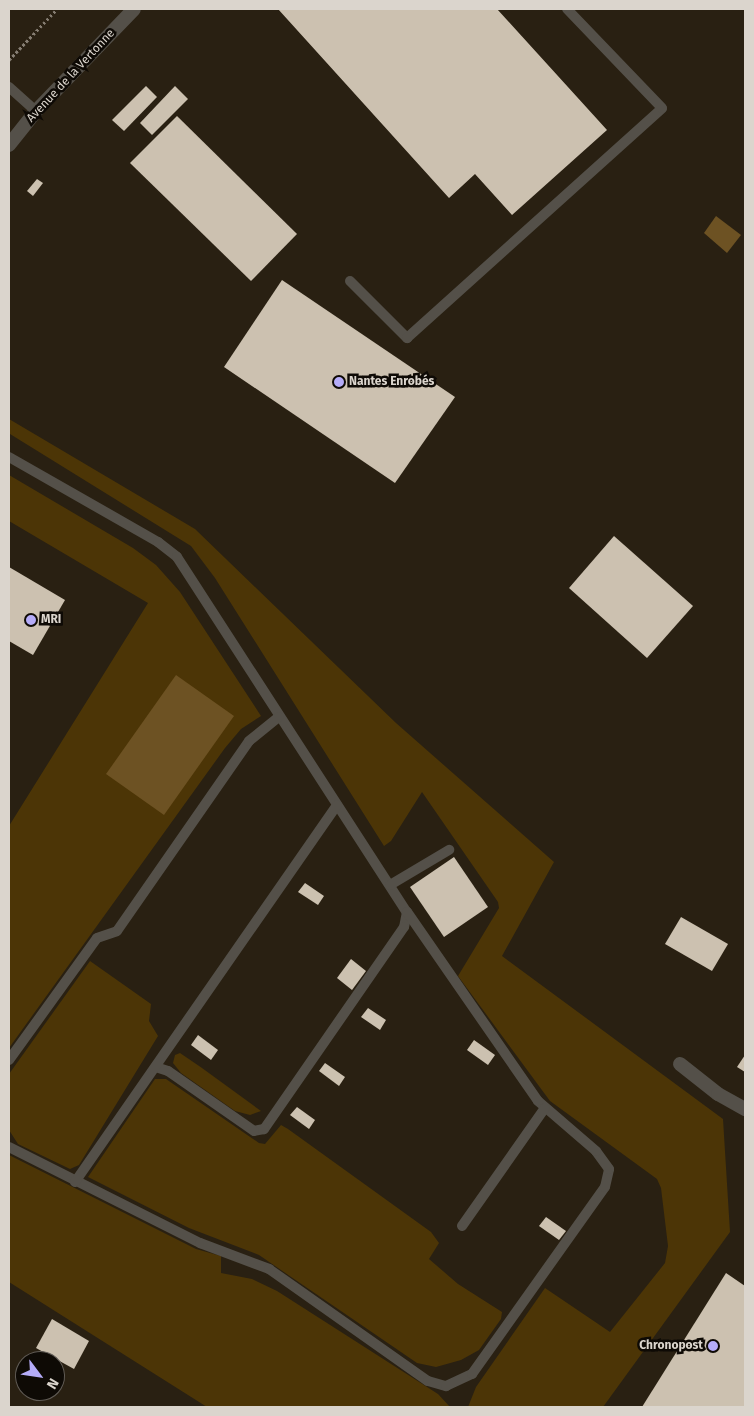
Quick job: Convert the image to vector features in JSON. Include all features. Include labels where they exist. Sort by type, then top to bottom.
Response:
[{"type":"street","name":"Avenue de la Vertonne","points":[[9,145],[36,111],[134,9]]},
{"type":"street","points":[[680,1064],[718,1094],[745,1109]]},
{"type":"lane","points":[[350,281],[406,338],[662,108],[567,9]]},
{"type":"lane","points":[[9,87],[36,111]]},
{"type":"lane","points":[[9,456],[158,542],[177,557],[407,912],[545,1108],[596,1151],[608,1169],[605,1187],[484,1361],[472,1374],[446,1386],[428,1381],[269,1269],[200,1243],[75,1182],[9,1146]]},
{"type":"lane","points":[[9,1060],[97,938],[116,931],[249,741],[279,717]]},
{"type":"lane","points":[[75,1182],[337,805]]},
{"type":"lane","points":[[390,885],[449,850]]},
{"type":"lane","points":[[156,1067],[168,1071],[254,1131],[264,1129],[404,927],[407,912]]},
{"type":"lane","points":[[462,1226],[545,1108]]},
{"type":"path","points":[[9,60],[57,9]]},
{"type":"shaded area","points":[[716,216],[741,235],[727,253],[704,233]]},
{"type":"shaded area","points":[[9,419],[195,529],[396,723],[554,862],[502,956],[723,1119],[730,1232],[603,1407],[468,1407],[476,1387],[545,1288],[610,1332],[665,1263],[668,1246],[661,1188],[657,1179],[550,1101],[458,976],[499,908],[498,902],[422,792],[391,841],[384,846],[215,578],[191,546],[10,434]]},
{"type":"shaded area","points":[[9,475],[133,548],[156,565],[180,592],[261,716],[241,729],[225,748],[9,1048],[9,826],[148,603],[9,521]]},
{"type":"shaded area","points":[[176,675],[234,716],[164,815],[106,774]]},
{"type":"shaded area","points":[[90,961],[151,1004],[149,1021],[158,1036],[79,1165],[70,1169],[18,1144],[9,1130],[9,1074]]},
{"type":"shaded area","points":[[180,1053],[261,1111],[250,1115],[235,1111],[181,1073],[173,1063],[175,1055]]},
{"type":"shaded area","points":[[155,1079],[166,1079],[259,1143],[265,1144],[281,1125],[431,1232],[439,1243],[429,1259],[458,1284],[502,1312],[501,1319],[479,1350],[461,1360],[436,1367],[417,1363],[259,1255],[189,1228],[88,1177]]},
{"type":"shaded area","points":[[9,1155],[196,1249],[221,1256],[221,1273],[252,1279],[277,1291],[438,1394],[450,1407],[207,1407],[9,1282]]},
{"type":"building","points":[[278,9],[497,9],[607,130],[512,215],[475,174],[449,198]]},
{"type":"building","points":[[146,86],[157,97],[124,131],[112,120]]},
{"type":"building","points":[[175,86],[188,99],[152,135],[140,123]]},
{"type":"building","points":[[177,116],[297,234],[251,281],[130,163]]},
{"type":"building","points":[[37,179],[43,183],[33,196],[27,191]]},
{"type":"building","name":"Nantes Enrobés","points":[[282,280],[455,397],[395,483],[224,367]]},
{"type":"building","points":[[614,536],[693,606],[647,658],[569,588]]},
{"type":"building","name":"MRI","points":[[9,567],[65,600],[33,655],[9,641]]},
{"type":"building","points":[[454,857],[488,907],[444,937],[410,887]]},
{"type":"building","points":[[305,883],[324,896],[318,905],[298,892]]},
{"type":"building","points":[[681,917],[728,944],[712,971],[665,944]]},
{"type":"building","points":[[351,959],[366,971],[352,990],[337,978]]},
{"type":"building","points":[[368,1008],[386,1020],[380,1030],[361,1017]]},
{"type":"building","points":[[198,1035],[218,1050],[211,1060],[191,1045]]},
{"type":"building","points":[[474,1040],[495,1055],[488,1065],[467,1050]]},
{"type":"building","points":[[745,1055],[745,1072],[737,1067]]},
{"type":"building","points":[[325,1063],[345,1077],[339,1086],[319,1071]]},
{"type":"building","points":[[297,1107],[315,1120],[309,1129],[290,1115]]},
{"type":"building","points":[[546,1217],[566,1231],[559,1240],[539,1226]]},
{"type":"building","name":"Chronopost","points":[[726,1273],[745,1286],[745,1407],[642,1407]]},
{"type":"building","points":[[52,1319],[89,1341],[74,1369],[65,1364],[65,1351],[41,1351],[36,1348]]},
{"type":"place","name":"Nantes Enrobés","points":[[339,382]]},
{"type":"place","name":"MRI","points":[[31,620]]},
{"type":"place","name":"Chronopost","points":[[713,1346]]}]
